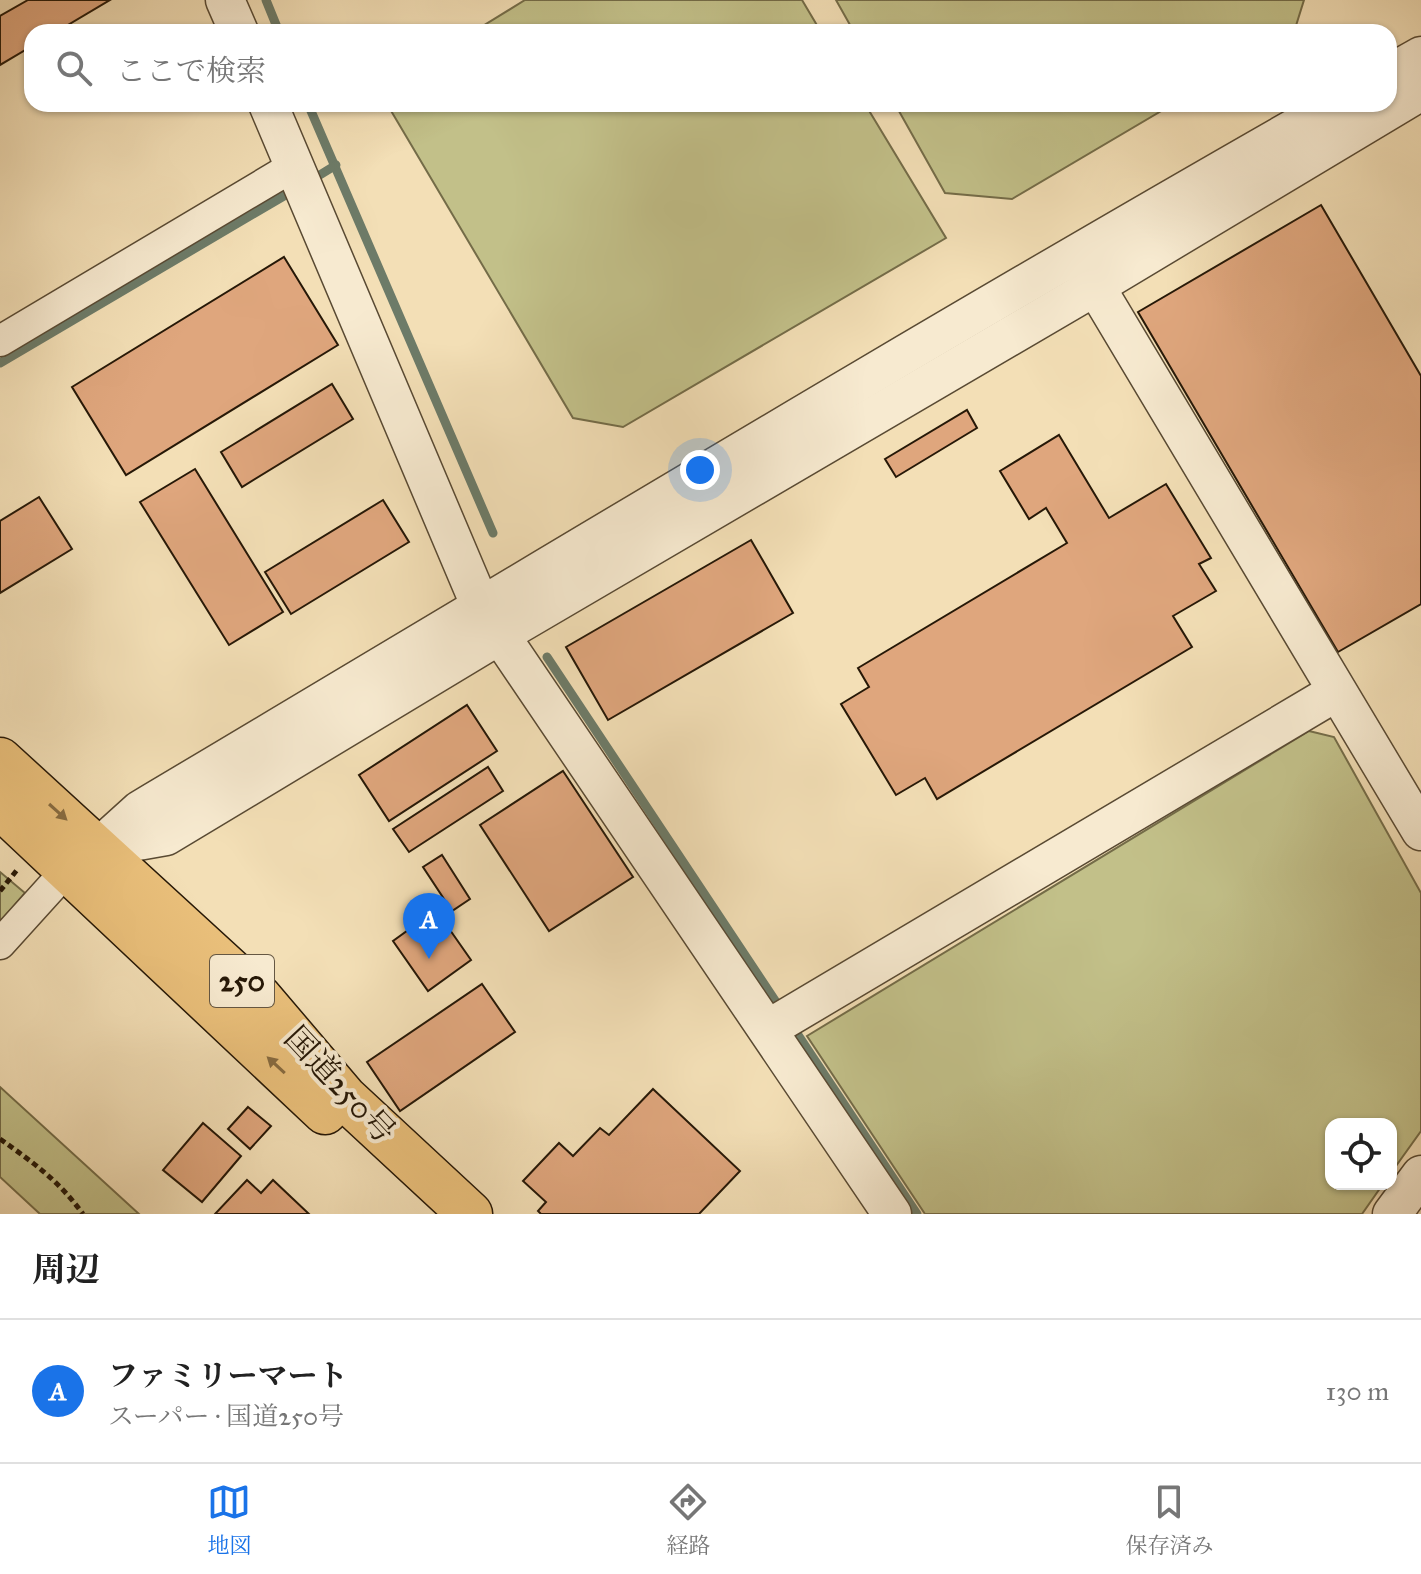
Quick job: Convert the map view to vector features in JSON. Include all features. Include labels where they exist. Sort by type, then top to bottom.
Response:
[{"type":"highway","name":"国道250号","points":[[0,760],[82,859],[436,1214]]},
{"type":"highway","name":"国道250号","points":[[0,806],[82,859],[259,997],[345,1098],[470,1214]]},
{"type":"street","points":[[225,0],[236,24]]},
{"type":"street","points":[[1397,70],[1421,56]]},
{"type":"street","points":[[1397,105],[1421,91]]},
{"type":"street","points":[[271,112],[489,622],[892,1214]]},
{"type":"street","points":[[0,944],[82,859],[166,836],[489,622],[1076,253],[1323,112]]},
{"type":"street","points":[[489,622],[1094,287],[1386,112]]},
{"type":"street","points":[[0,341],[294,166]]},
{"type":"street","points":[[1076,253],[1421,831]]},
{"type":"street","points":[[768,1029],[1336,692]]},
{"type":"street","points":[[1392,1214],[1421,1175]]},
{"type":"path","points":[[0,891],[22,865]]},
{"type":"path","points":[[0,1139],[43,1168],[65,1189],[83,1214]]},
{"type":"shaded area","points":[[525,0],[802,0],[816,24],[486,24]]},
{"type":"shaded area","points":[[836,0],[1304,0],[1296,24],[850,24]]},
{"type":"shaded area","points":[[392,112],[870,112],[946,238],[623,427],[573,418]]},
{"type":"shaded area","points":[[899,112],[1159,112],[1012,199],[945,193]]},
{"type":"shaded area","points":[[1309,731],[1334,737],[1421,893],[1421,1131],[1397,1165],[1397,1118],[1325,1118],[1325,1190],[1379,1190],[1362,1214],[925,1214],[807,1036]]},
{"type":"shaded area","points":[[0,872],[25,893],[0,922]]},
{"type":"shaded area","points":[[0,1087],[139,1214],[40,1214],[0,1177]]},
{"type":"building","points":[[28,0],[110,0],[70,24],[24,24],[24,51],[0,65],[0,16]]},
{"type":"building","points":[[1321,205],[1421,376],[1421,604],[1338,652],[1138,312]]},
{"type":"building","points":[[284,257],[338,345],[126,475],[72,387]]},
{"type":"building","points":[[332,384],[353,419],[242,487],[221,452]]},
{"type":"building","points":[[967,410],[977,428],[896,477],[885,459]]},
{"type":"building","points":[[1059,435],[1109,518],[1166,484],[1211,558],[1199,564],[1216,591],[1173,616],[1192,647],[937,799],[925,778],[896,795],[841,704],[869,687],[858,668],[1067,543],[1046,508],[1029,519],[1000,471]]},
{"type":"building","points":[[195,469],[283,612],[229,645],[140,502]]},
{"type":"building","points":[[39,497],[72,549],[0,593],[0,521]]},
{"type":"building","points":[[383,500],[409,542],[291,614],[265,572]]},
{"type":"building","points":[[751,540],[793,613],[608,720],[566,647]]},
{"type":"building","points":[[467,705],[497,751],[389,821],[359,775]]},
{"type":"building","points":[[488,767],[503,791],[409,852],[393,829]]},
{"type":"building","points":[[563,771],[633,877],[549,931],[480,825]]},
{"type":"building","points":[[442,855],[470,899],[452,911],[423,867]]},
{"type":"building","points":[[436,910],[471,960],[428,991],[393,941]]},
{"type":"building","points":[[482,984],[515,1032],[400,1111],[367,1062]]},
{"type":"building","points":[[653,1089],[740,1171],[699,1214],[541,1214],[538,1211],[546,1202],[523,1181],[559,1143],[573,1156],[600,1128],[609,1135]]},
{"type":"building","points":[[248,1107],[271,1126],[250,1149],[228,1129]]},
{"type":"building","points":[[203,1123],[241,1156],[202,1202],[163,1170]]},
{"type":"building","points":[[247,1180],[261,1193],[273,1180],[309,1214],[215,1214]]},
{"type":"waterway","points":[[266,0],[276,24]]},
{"type":"waterway","points":[[311,112],[493,533]]},
{"type":"waterway","points":[[310,181],[336,165]]},
{"type":"waterway","points":[[0,363],[294,190]]},
{"type":"waterway","points":[[547,657],[782,1011]]},
{"type":"waterway","points":[[790,1023],[917,1214]]},
{"type":"place","name":"ファミリーマート","points":[[429,959]]}]
